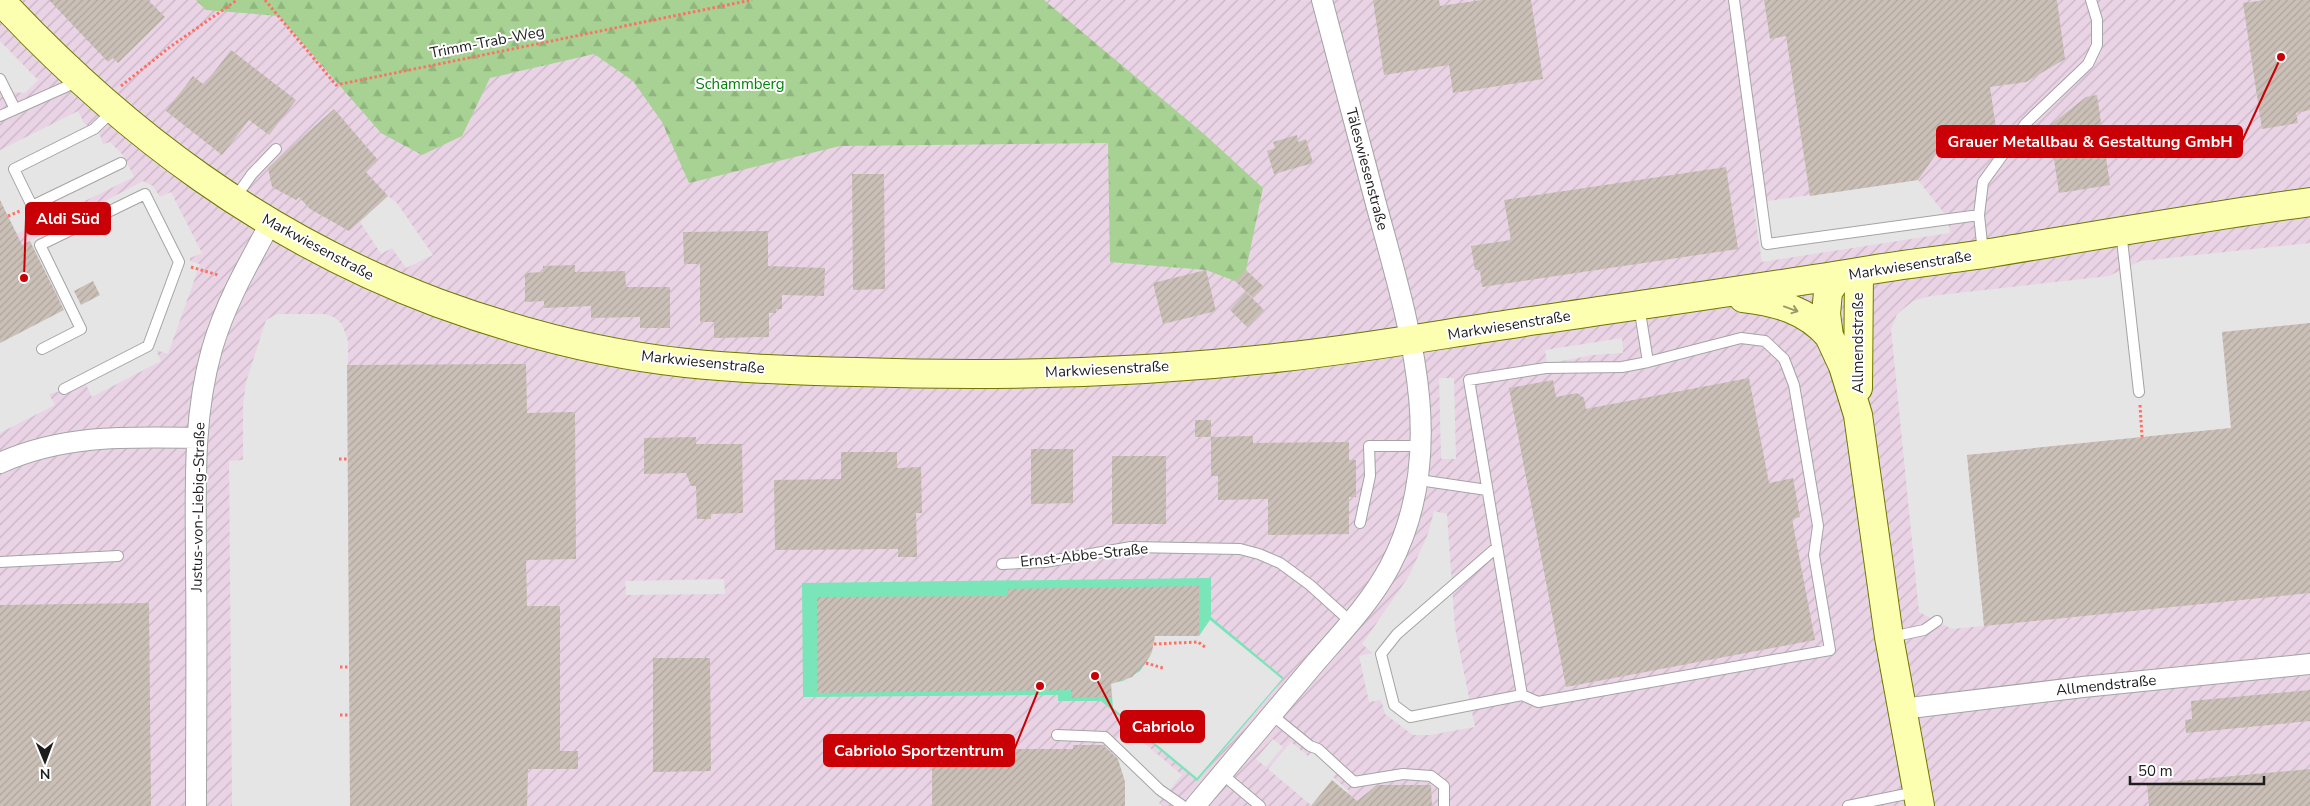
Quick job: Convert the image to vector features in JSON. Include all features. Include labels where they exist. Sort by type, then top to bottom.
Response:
[{"type":"street","name":"Markwiesenstraße","points":[[0,0],[42,45],[108,106],[192,173],[271,222],[360,270],[442,304],[565,341],[683,363],[790,370],[880,373],[1038,373],[1141,368],[1284,357],[1984,254],[2121,230],[2310,202]]},
{"type":"street","name":"Täleswiesenstraße","points":[[1322,0],[1399,285],[1411,339]]},
{"type":"street","name":"Justus-von-Liebig-Straße","points":[[196,806],[197,438],[205,379],[222,319],[235,288],[271,222]]},
{"type":"street","name":"Allmendstraße","points":[[1858,415],[1843,366],[1830,336],[1826,314],[1828,292],[1836,280],[1851,273],[1858,415],[1889,637],[1919,799]]},
{"type":"street","points":[[1728,292],[1741,298],[1775,303],[1796,310],[1821,327],[1830,336]]},
{"type":"street","points":[[1195,806],[1351,622],[1372,595],[1396,553],[1407,526],[1419,480],[1421,446],[1419,386],[1411,339]]},
{"type":"street","points":[[0,463],[43,448],[86,439],[197,438]]},
{"type":"street","name":"Allmendstraße","points":[[1902,709],[2083,686],[2310,664]]},
{"type":"lane","points":[[1734,0],[1768,244],[1979,215]]},
{"type":"lane","points":[[1984,254],[1979,215],[1984,182],[2026,123],[2088,64],[2097,45],[2097,20],[2091,0]]},
{"type":"lane","points":[[0,79],[15,109]]},
{"type":"lane","points":[[0,116],[80,80]]},
{"type":"lane","points":[[108,106],[94,130],[14,169],[32,206],[120,163]]},
{"type":"lane","points":[[233,200],[252,174],[276,149]]},
{"type":"lane","points":[[42,348],[81,329],[40,245],[145,194],[179,262],[148,346],[64,389]]},
{"type":"lane","points":[[2121,230],[2138,392]]},
{"type":"lane","points":[[1638,306],[1648,362]]},
{"type":"lane","points":[[1496,548],[1398,634],[1380,654],[1394,705],[1410,717],[1522,695],[1538,702],[1830,650],[1814,555],[1818,526],[1794,385],[1784,359],[1765,341],[1741,338],[1622,367],[1546,368],[1469,380],[1522,695]]},
{"type":"lane","points":[[1360,523],[1370,476],[1369,446],[1421,446]]},
{"type":"lane","points":[[1419,480],[1486,490]]},
{"type":"lane","name":"Ernst-Abbe-Straße","points":[[1002,564],[1045,562],[1130,547],[1240,549],[1259,554],[1280,563],[1310,585],[1351,622]]},
{"type":"lane","points":[[0,562],[118,556]]},
{"type":"lane","points":[[1889,637],[1924,630],[1936,621]]},
{"type":"lane","points":[[1272,715],[1310,746],[1318,749],[1354,782],[1403,774],[1431,776],[1444,786],[1444,806]]},
{"type":"lane","points":[[1056,735],[1105,737],[1160,790],[1183,806]]},
{"type":"lane","points":[[1222,774],[1260,806]]},
{"type":"lane","points":[[1848,806],[1919,799]]},
{"type":"path","points":[[108,106],[170,47],[237,0]]},
{"type":"path","name":"Trimm-Trab-Weg","points":[[264,0],[336,85],[752,0]]},
{"type":"path","points":[[201,270],[218,275]]},
{"type":"path","points":[[2138,392],[2142,437]]},
{"type":"path","points":[[339,459],[348,459]]},
{"type":"path","points":[[1154,644],[1198,642],[1205,647]]},
{"type":"path","points":[[1146,663],[1163,668]]},
{"type":"path","points":[[340,667],[349,667]]},
{"type":"path","points":[[340,714],[349,715]]},
{"type":"shaded area","points":[[0,0],[2310,0],[2310,806],[0,806]]},
{"type":"shaded area","points":[[0,41],[38,80],[25,93],[0,91]]},
{"type":"shaded area","points":[[78,111],[84,123],[100,135],[103,144],[110,142],[123,155],[134,177],[17,234],[0,201],[0,150]]},
{"type":"shaded area","points":[[1918,180],[1948,218],[1950,233],[1762,262],[1753,203]]},
{"type":"shaded area","points":[[143,181],[153,186],[160,197],[171,192],[202,253],[190,258],[190,261],[200,264],[168,354],[156,350],[161,361],[92,397],[86,385],[49,394],[55,405],[0,433],[0,343],[60,300],[29,241]]},
{"type":"shaded area","points":[[388,196],[397,203],[433,255],[406,268],[392,248],[381,254],[360,222]]},
{"type":"shaded area","points":[[2310,243],[2310,323],[2222,333],[2231,428],[1967,455],[1984,626],[1952,629],[1919,612],[1891,329],[1897,314],[1913,301],[1930,296],[2109,276],[2140,261]]},
{"type":"shaded area","points":[[277,314],[324,314],[334,317],[342,324],[348,341],[350,806],[232,806],[229,461],[243,460],[243,405],[246,382],[266,320]]},
{"type":"shaded area","points":[[1622,338],[1623,353],[1593,355],[1547,364],[1545,350]]},
{"type":"shaded area","points":[[1439,378],[1454,378],[1456,459],[1441,459]]},
{"type":"shaded area","points":[[1434,511],[1447,514],[1455,628],[1475,727],[1430,735],[1413,735],[1385,714],[1381,700],[1369,702],[1359,656],[1372,653],[1362,644],[1409,576],[1428,534]]},
{"type":"shaded area","points":[[724,579],[725,594],[626,595],[625,581]]},
{"type":"shaded area","points":[[1210,620],[1282,679],[1197,778],[1113,708],[1111,683],[1123,681],[1140,671],[1150,656],[1154,636],[1199,636]]},
{"type":"shaded area","points":[[1125,727],[1182,775],[1159,803],[1162,806],[1125,806],[1124,779],[1113,745]]},
{"type":"shaded area","points":[[1273,739],[1283,747],[1266,767],[1256,759]]},
{"type":"shaded area","points":[[1291,742],[1308,756],[1313,750],[1338,771],[1333,777],[1349,791],[1336,806],[1312,806],[1268,769]]},
{"type":"green space","name":"Schammberg","points":[[196,0],[1044,0],[1204,134],[1263,188],[1246,270],[1235,281],[1206,270],[1110,262],[1108,143],[840,146],[689,183],[662,122],[633,81],[594,54],[490,78],[462,136],[422,155],[381,133],[279,16],[206,10]]},
{"type":"green space","points":[[1211,578],[1211,617],[1284,678],[1197,781],[1101,701],[1058,701],[1058,695],[803,697],[802,583]]},
{"type":"building","points":[[49,0],[148,0],[165,17],[118,63],[113,58],[108,62]]},
{"type":"building","points":[[1373,0],[1439,0],[1440,6],[1482,0],[1531,0],[1543,79],[1453,93],[1449,65],[1384,75]]},
{"type":"building","points":[[1764,0],[2057,0],[2065,59],[2026,82],[1990,87],[1997,135],[1944,143],[1918,180],[1810,196],[1786,36],[1770,39]]},
{"type":"building","points":[[2266,0],[2310,0],[2310,110],[2296,113],[2298,123],[2262,129],[2243,3]]},
{"type":"building","points":[[231,50],[296,100],[269,135],[249,120],[222,155],[166,111],[193,76],[204,85]]},
{"type":"building","points":[[2097,95],[2110,185],[2059,193],[2049,126],[2086,97]]},
{"type":"building","points":[[334,109],[378,160],[365,171],[388,196],[349,231],[310,209],[299,197],[296,200],[272,187],[268,168]]},
{"type":"building","points":[[1297,135],[1298,142],[1306,139],[1313,163],[1274,174],[1267,151],[1275,148],[1273,142]]},
{"type":"building","points":[[1726,167],[1738,249],[1482,287],[1480,270],[1475,270],[1471,246],[1511,240],[1504,200]]},
{"type":"building","points":[[852,174],[884,174],[885,289],[853,290]]},
{"type":"building","points":[[0,200],[22,245],[30,241],[64,310],[0,343]]},
{"type":"building","points":[[768,231],[768,266],[825,268],[824,296],[782,295],[782,309],[776,309],[776,313],[769,313],[769,337],[714,338],[714,322],[700,322],[700,264],[684,264],[683,232]]},
{"type":"building","points":[[575,265],[575,272],[625,271],[626,287],[670,287],[670,328],[640,328],[640,317],[591,318],[591,306],[544,308],[544,301],[525,302],[525,273],[543,272],[543,266]]},
{"type":"building","points":[[1206,270],[1216,311],[1163,324],[1153,283]]},
{"type":"building","points":[[1246,270],[1264,287],[1253,298],[1235,281]]},
{"type":"building","points":[[93,281],[100,295],[81,305],[74,291]]},
{"type":"building","points":[[1246,292],[1264,310],[1247,327],[1230,310]]},
{"type":"building","points":[[2310,323],[2310,593],[1984,626],[1967,455],[2231,428],[2222,332]]},
{"type":"building","points":[[526,364],[527,413],[575,412],[576,559],[526,560],[527,606],[560,606],[560,751],[578,751],[578,769],[528,769],[527,806],[350,806],[347,365]]},
{"type":"building","points":[[1749,378],[1769,483],[1793,478],[1800,517],[1792,519],[1815,640],[1566,687],[1509,388],[1553,380],[1556,397],[1577,393],[1584,398],[1586,409]]},
{"type":"building","points":[[1195,420],[1211,420],[1211,437],[1195,437]]},
{"type":"building","points":[[1253,436],[1253,443],[1349,442],[1349,460],[1356,460],[1356,497],[1349,497],[1349,534],[1268,535],[1268,499],[1218,500],[1218,476],[1211,476],[1211,437]]},
{"type":"building","points":[[696,437],[696,444],[742,444],[743,513],[711,514],[711,519],[697,519],[696,486],[691,486],[686,473],[644,474],[644,438]]},
{"type":"building","points":[[1031,449],[1073,449],[1073,503],[1031,504]]},
{"type":"building","points":[[841,452],[897,452],[897,468],[921,467],[922,513],[916,513],[917,557],[898,557],[898,549],[775,550],[774,480],[841,479]]},
{"type":"building","points":[[1112,456],[1166,456],[1166,524],[1112,524]]},
{"type":"building","points":[[1199,586],[1199,636],[1155,636],[1152,652],[1145,664],[1132,677],[1111,684],[1111,697],[1071,698],[1071,690],[817,693],[817,597],[1008,596],[1008,589]]},
{"type":"building","points":[[149,603],[151,806],[0,806],[0,605]]},
{"type":"building","points":[[653,658],[710,658],[711,771],[653,772]]},
{"type":"building","points":[[2310,690],[2310,721],[2186,733],[2185,720],[2192,719],[2191,701]]},
{"type":"building","points":[[944,745],[958,745],[958,753],[1014,753],[1014,749],[1073,749],[1073,745],[1103,745],[1118,759],[1125,782],[1125,806],[932,806],[932,753],[944,753]]},
{"type":"building","points":[[2310,769],[2310,806],[2149,806],[2147,784]]},
{"type":"building","points":[[1332,780],[1357,801],[1377,785],[1431,785],[1432,806],[1311,806]]},
{"type":"place","name":"Grauer Metallbau & Gestaltung GmbH","points":[[2281,57]]},
{"type":"place","name":"Aldi Süd","points":[[24,278]]},
{"type":"place","name":"Cabriolo","points":[[1095,676]]},
{"type":"place","name":"Cabriolo Sportzentrum","points":[[1040,686]]}]
